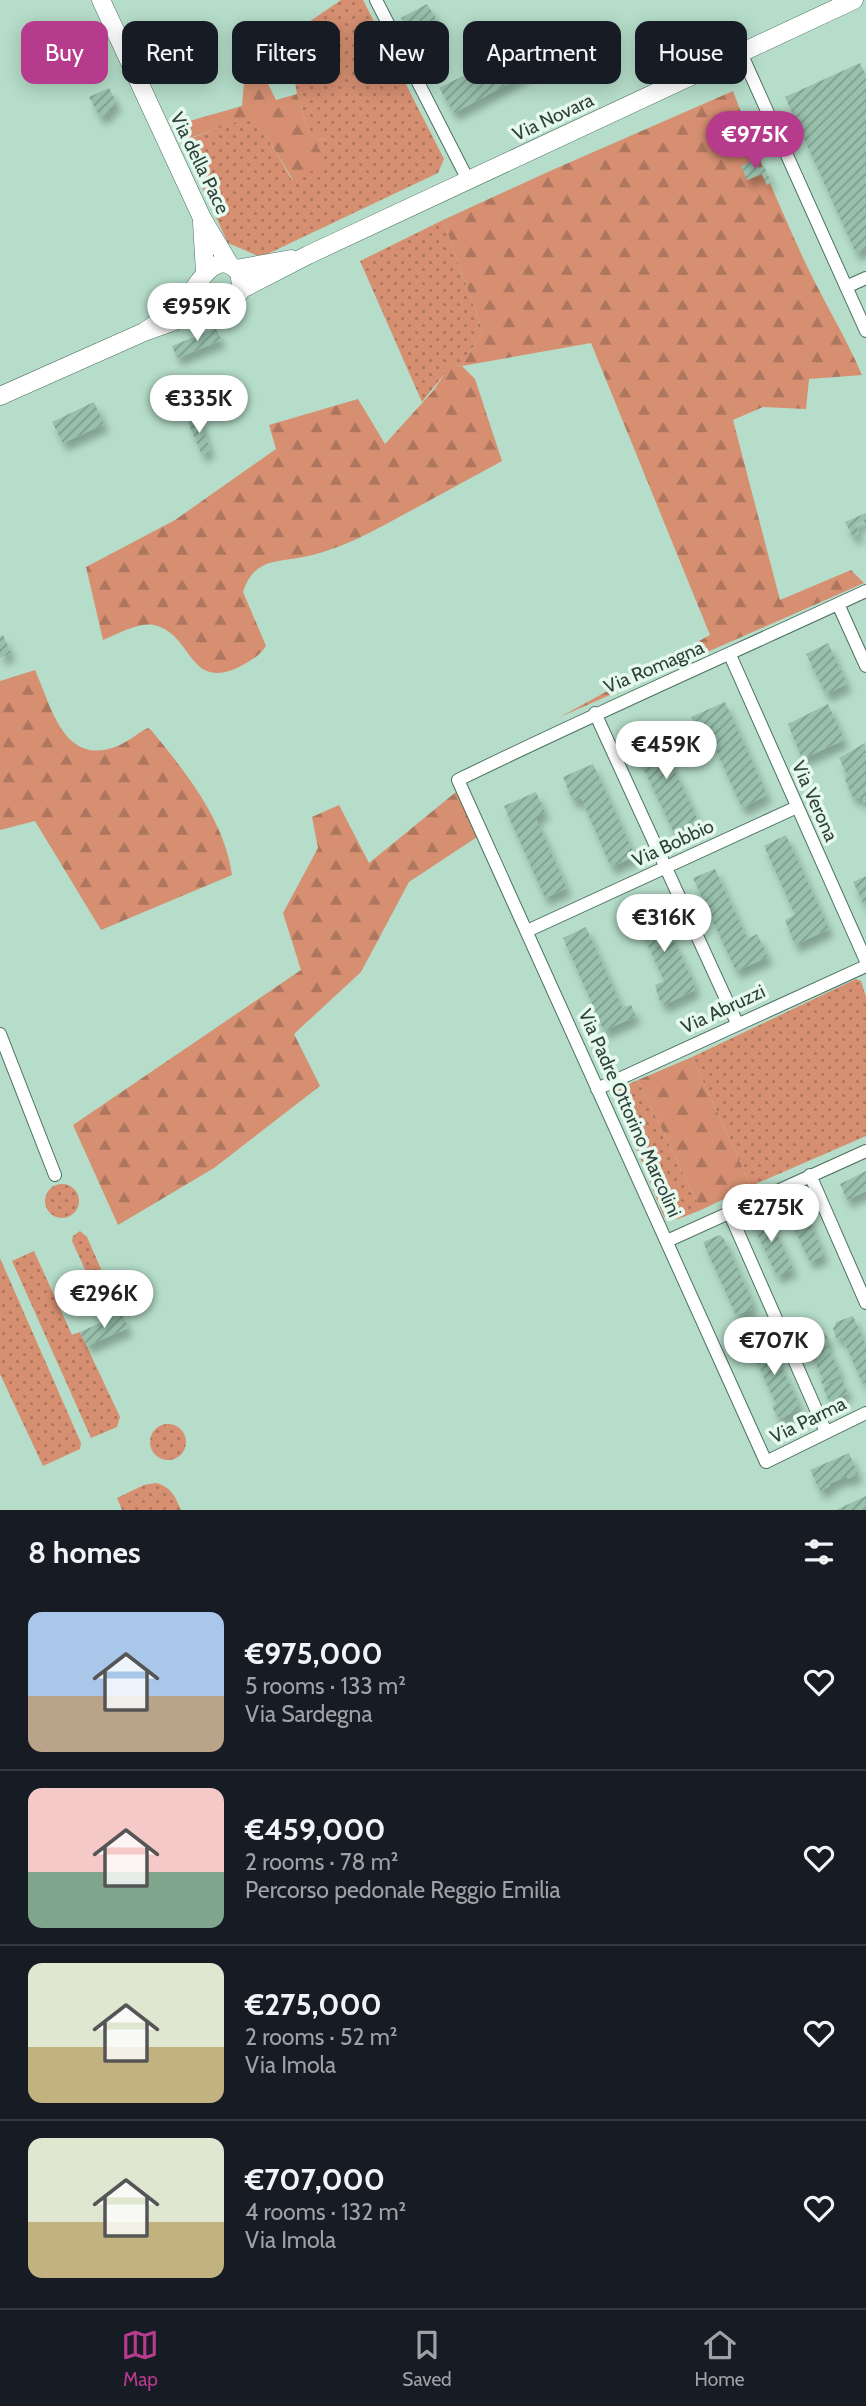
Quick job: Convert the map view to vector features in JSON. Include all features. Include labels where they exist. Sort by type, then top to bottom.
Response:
[{"type":"street","name":"Via della Pace","points":[[101,0],[202,218],[233,267]]},
{"type":"street","points":[[376,0],[468,180]]},
{"type":"street","name":"Via Novara","points":[[747,50],[854,0]]},
{"type":"street","points":[[747,66],[866,331]]},
{"type":"street","name":"Via Novara","points":[[0,396],[144,332],[234,300],[242,289],[308,255],[674,84]]},
{"type":"street","points":[[202,218],[204,293],[221,304]]},
{"type":"street","name":"Via Novara","points":[[144,332],[180,307],[216,265],[233,267],[308,255]]},
{"type":"street","points":[[233,267],[242,278],[242,289]]},
{"type":"street","points":[[846,287],[866,278]]},
{"type":"street","name":"Via Romagna","points":[[458,780],[595,713],[730,655],[866,591]]},
{"type":"street","points":[[838,604],[866,666]]},
{"type":"street","name":"Via Verona","points":[[730,655],[866,964]]},
{"type":"street","points":[[595,713],[737,1023]]},
{"type":"street","name":"Via Padre Ottorino Marcolini","points":[[458,780],[766,1462]]},
{"type":"street","name":"Via Bobbio","points":[[527,932],[797,807]]},
{"type":"street","name":"Via Abruzzi","points":[[597,1089],[866,964]]},
{"type":"street","points":[[0,1034],[55,1175]]},
{"type":"street","points":[[667,1241],[866,1151]]},
{"type":"street","points":[[810,1175],[865,1296]]},
{"type":"street","points":[[729,1212],[827,1432]]},
{"type":"street","name":"Via Parma","points":[[766,1462],[865,1416]]},
{"type":"green space","points":[[341,0],[363,0],[374,21],[354,21],[354,84],[406,84],[444,159],[438,173],[261,257],[228,243],[181,142],[254,115],[292,180],[316,140],[327,140],[311,138],[295,84],[340,84],[340,21],[310,21]]},
{"type":"green space","points":[[244,84],[268,84],[276,100],[297,94],[311,138],[322,133],[328,139],[316,140],[322,166],[293,180],[254,116],[187,139],[179,124],[242,106]]},
{"type":"green space","points":[[733,91],[804,260],[862,375],[809,379],[806,409],[763,407],[733,420],[780,600],[851,570],[864,583],[560,717],[710,635],[591,343],[462,366],[475,379],[502,461],[357,539],[313,555],[271,563],[257,569],[243,592],[266,646],[249,661],[221,673],[209,672],[191,658],[176,638],[154,625],[135,627],[103,640],[86,567],[175,520],[276,449],[269,425],[358,399],[385,444],[433,391],[450,366],[461,366],[483,332],[443,220]]},
{"type":"green space","points":[[443,220],[483,332],[461,366],[450,367],[422,402],[360,261]]},
{"type":"green space","points":[[35,670],[62,729],[71,740],[83,748],[97,751],[115,747],[148,728],[151,730],[202,798],[221,835],[232,875],[101,930],[35,821],[0,830],[0,681]]},
{"type":"green space","points":[[456,792],[477,837],[409,882],[361,972],[294,1034],[320,1086],[214,1168],[118,1225],[73,1125],[301,970],[283,913],[318,848],[312,817],[339,805],[369,863]]},
{"type":"green space","points":[[856,979],[861,981],[866,997],[866,1136],[751,1186],[692,1057]]},
{"type":"green space","points":[[692,1057],[751,1186],[701,1210],[638,1080]]},
{"type":"green space","points":[[638,1080],[701,1210],[678,1219],[664,1217],[617,1100],[618,1089]]},
{"type":"green space","points":[[62,1184],[74,1189],[79,1201],[74,1213],[62,1218],[50,1213],[45,1201],[50,1189]]},
{"type":"green space","points":[[80,1231],[87,1237],[118,1308],[105,1313],[72,1241],[73,1236]]},
{"type":"green space","points":[[34,1251],[72,1335],[80,1332],[120,1417],[117,1427],[91,1438],[12,1261]]},
{"type":"green space","points":[[0,1258],[81,1443],[80,1449],[43,1466],[0,1374]]},
{"type":"green space","points":[[168,1424],[180,1430],[186,1442],[180,1454],[168,1460],[156,1454],[150,1442],[156,1430]]},
{"type":"green space","points":[[156,1483],[172,1493],[181,1510],[122,1510],[117,1498],[144,1485]]},
{"type":"building","points":[[427,4],[438,21],[403,21],[401,18]]},
{"type":"building","points":[[860,63],[866,76],[866,248],[856,253],[785,97]]},
{"type":"building","points":[[463,76],[463,84],[508,84],[454,113],[439,88]]},
{"type":"building","points":[[109,88],[117,104],[108,109],[110,112],[100,117],[89,97]]},
{"type":"building","points":[[756,160],[759,168],[764,166],[771,182],[767,185],[762,174],[747,180],[741,166]]},
{"type":"building","points":[[216,328],[221,340],[177,358],[172,346]]},
{"type":"building","points":[[94,402],[104,424],[63,443],[52,422]]},
{"type":"building","points":[[199,416],[210,450],[202,455],[188,422]]},
{"type":"building","points":[[866,513],[866,526],[864,521],[856,525],[859,534],[853,537],[845,522]]},
{"type":"building","points":[[3,635],[11,653],[0,658],[0,637]]},
{"type":"building","points":[[828,643],[847,684],[826,694],[806,654]]},
{"type":"building","points":[[725,702],[767,795],[742,808],[711,739],[703,743],[691,717]]},
{"type":"building","points":[[828,704],[844,740],[802,759],[788,724]]},
{"type":"building","points":[[670,731],[678,751],[668,756],[700,825],[676,837],[632,744],[658,732],[660,735]]},
{"type":"building","points":[[865,743],[866,753],[863,754],[866,760],[866,808],[862,799],[852,796],[839,758]]},
{"type":"building","points":[[593,764],[635,856],[611,867],[581,798],[573,801],[563,777]]},
{"type":"building","points":[[536,792],[545,812],[535,817],[567,888],[545,898],[504,806]]},
{"type":"building","points":[[786,835],[829,929],[795,945],[785,920],[795,915],[764,846]]},
{"type":"building","points":[[715,869],[747,939],[757,934],[768,957],[736,971],[693,878]]},
{"type":"building","points":[[866,876],[866,909],[853,882]]},
{"type":"building","points":[[651,900],[654,908],[658,907],[695,990],[664,1005],[655,985],[664,981],[632,910]]},
{"type":"building","points":[[586,927],[622,1008],[631,1005],[636,1016],[604,1031],[563,938]]},
{"type":"building","points":[[866,1171],[866,1191],[847,1200],[840,1184]]},
{"type":"building","points":[[799,1197],[824,1255],[810,1262],[783,1204]]},
{"type":"building","points":[[766,1211],[793,1269],[777,1276],[750,1219]]},
{"type":"building","points":[[720,1235],[752,1301],[752,1309],[736,1315],[703,1242]]},
{"type":"building","points":[[122,1313],[128,1328],[87,1346],[80,1332]]},
{"type":"building","points":[[853,1316],[866,1346],[866,1382],[863,1384],[842,1337],[836,1338],[833,1328],[836,1322]]},
{"type":"building","points":[[819,1331],[825,1333],[829,1340],[826,1344],[840,1372],[838,1377],[822,1385],[823,1379],[803,1338]]},
{"type":"building","points":[[764,1336],[769,1340],[798,1402],[798,1409],[782,1418],[777,1416],[772,1407],[776,1404],[748,1343]]},
{"type":"building","points":[[841,1379],[848,1393],[829,1402],[823,1387]]},
{"type":"building","points":[[849,1453],[858,1474],[829,1484],[830,1486],[820,1491],[810,1470]]},
{"type":"building","points":[[866,1496],[866,1510],[836,1510]]}]
